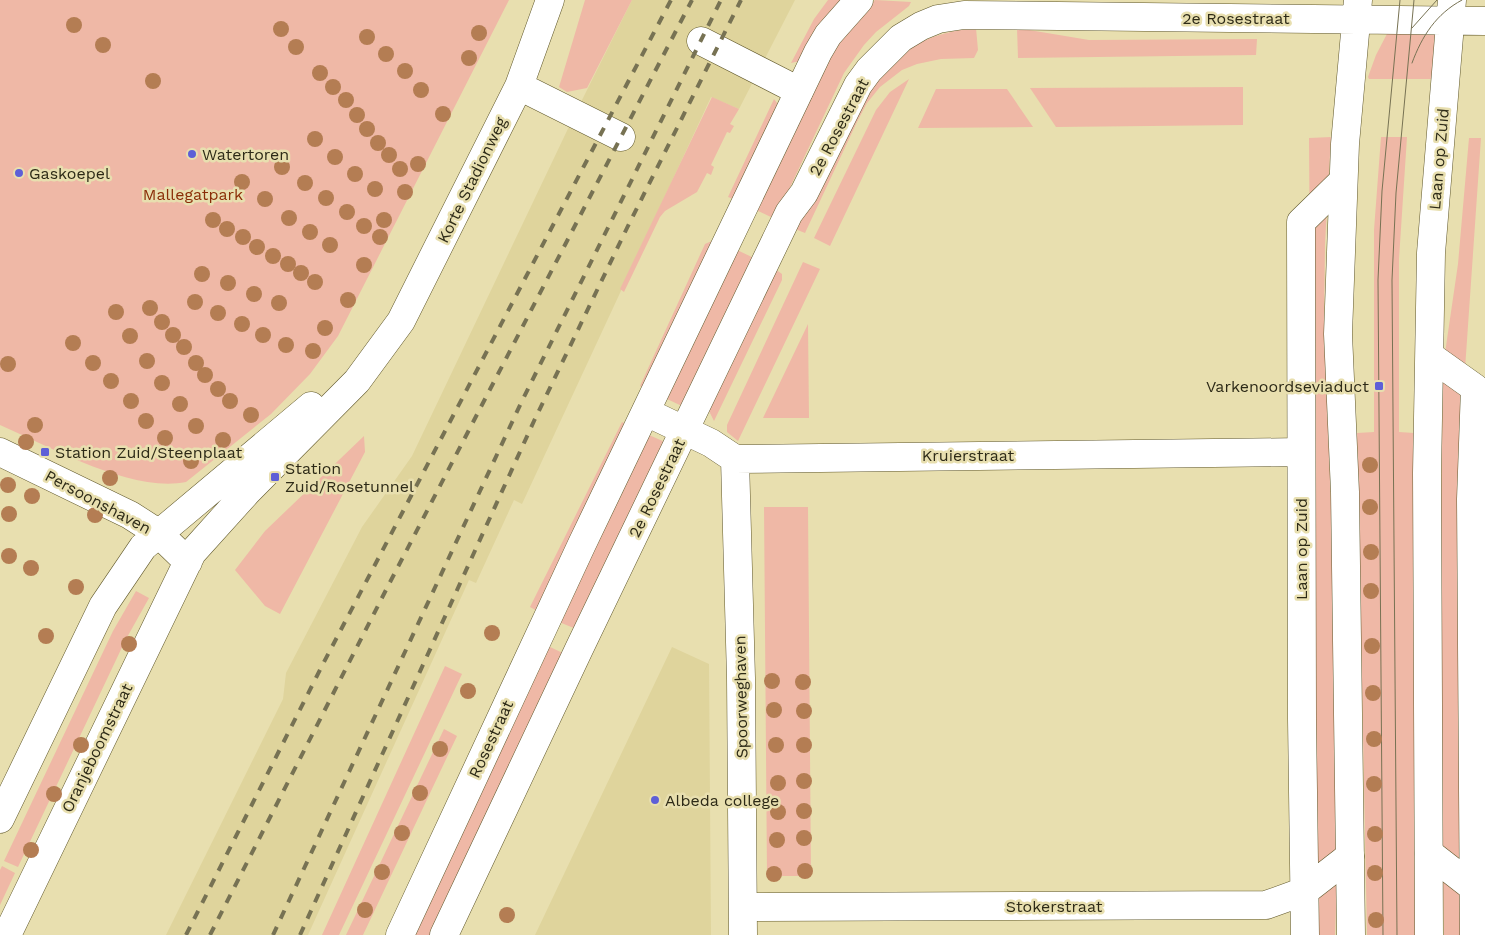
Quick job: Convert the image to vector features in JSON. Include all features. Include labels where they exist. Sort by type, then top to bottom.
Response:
[{"type":"street","name":"Korte Stadionweg","points":[[188,562],[192,552],[247,492],[358,381],[400,321],[415,295],[519,86],[550,0]]},
{"type":"street","points":[[735,459],[711,443],[646,412],[799,91],[828,35],[859,0]]},
{"type":"street","points":[[1351,935],[1345,492],[1338,334],[1343,181],[1358,10]]},
{"type":"street","name":"2e Rosestraat","points":[[444,935],[789,213],[804,193],[858,85],[884,54],[921,26],[938,19],[964,16],[1358,10],[1451,11],[1485,21]]},
{"type":"street","name":"Laan op Zuid","points":[[1429,935],[1427,473],[1431,253],[1451,11]]},
{"type":"street","points":[[700,41],[799,91]]},
{"type":"street","points":[[519,86],[621,137]]},
{"type":"street","name":"Laan op Zuid","points":[[1305,935],[1301,222],[1343,181]]},
{"type":"street","name":"Korte Stadionweg","points":[[158,533],[378,352]]},
{"type":"street","points":[[1430,356],[1474,388],[1471,499],[1474,888],[1477,923]]},
{"type":"street","name":"Rosestraat","points":[[400,935],[582,544],[646,412]]},
{"type":"street","name":"Persoonshaven","points":[[0,452],[130,515],[158,533],[188,562]]},
{"type":"street","name":"Kruierstraat","points":[[735,459],[1301,452]]},
{"type":"street","name":"Spoorweghaven","points":[[735,459],[741,678],[743,935]]},
{"type":"street","points":[[0,819],[103,606],[143,547],[158,533]]},
{"type":"street","name":"Oranjeboomstraat","points":[[7,935],[188,562]]},
{"type":"street","points":[[1429,853],[1474,888]]},
{"type":"street","name":"Stokerstraat","points":[[743,908],[1266,905],[1305,892],[1350,856]]},
{"type":"shaded area","points":[[632,0],[795,0],[739,109],[711,97],[522,504],[514,500],[476,583],[469,580],[308,935],[166,935],[283,699],[286,673],[362,527],[412,456],[575,114]]},
{"type":"shaded area","name":"Albeda college","points":[[672,647],[709,664],[711,935],[535,935]]},
{"type":"green space","name":"Mallegatpark","points":[[0,0],[509,0],[338,336],[310,374],[271,414],[186,482],[164,484],[116,475],[67,456],[0,425]]},
{"type":"green space","points":[[585,0],[632,0],[587,88],[567,92],[559,87]]},
{"type":"green space","points":[[828,0],[845,0],[800,61],[791,63],[814,19]]},
{"type":"green space","points":[[875,0],[911,2],[909,6],[876,32],[844,73],[775,219],[754,209],[828,54]]},
{"type":"green space","points":[[976,28],[978,50],[974,58],[941,59],[917,64],[902,70],[880,87],[867,103],[857,122],[805,233],[795,229],[815,198],[861,103],[879,76],[903,53],[935,37]]},
{"type":"green space","points":[[1017,28],[1089,40],[1257,39],[1256,55],[1018,58]]},
{"type":"green space","points":[[1389,30],[1437,32],[1432,79],[1369,79],[1368,77],[1376,55]]},
{"type":"green space","points":[[909,79],[830,246],[814,238],[876,110],[890,92]]},
{"type":"green space","points":[[1243,87],[1243,125],[1056,127],[1030,88]]},
{"type":"green space","points":[[936,89],[1007,89],[1033,127],[918,128]]},
{"type":"green space","points":[[712,97],[739,109],[730,124],[734,126],[730,133],[727,132],[711,165],[714,167],[711,175],[707,173],[697,192],[665,211],[660,217],[624,292],[620,289]]},
{"type":"green space","points":[[774,99],[780,107],[736,200],[728,197]]},
{"type":"green space","points":[[1331,137],[1325,244],[1324,323],[1333,555],[1337,851],[1314,867],[1309,138]]},
{"type":"green space","points":[[1381,137],[1407,137],[1399,259],[1399,432],[1414,433],[1415,935],[1367,935],[1357,433],[1374,432],[1374,230]]},
{"type":"green space","points":[[1469,138],[1481,138],[1465,369],[1445,353],[1458,264]]},
{"type":"green space","points":[[714,240],[646,389],[640,386],[705,244]]},
{"type":"green space","points":[[735,249],[756,259],[684,407],[667,399],[665,395]]},
{"type":"green space","points":[[803,262],[820,269],[738,441],[727,432],[727,425]]},
{"type":"green space","points":[[775,269],[782,274],[782,280],[714,421],[709,411],[710,403]]},
{"type":"green space","points":[[808,324],[809,418],[763,418]]},
{"type":"green space","points":[[1443,379],[1462,394],[1465,868],[1442,848],[1441,517]]},
{"type":"green space","points":[[622,422],[628,425],[541,613],[530,607]]},
{"type":"green space","points":[[649,435],[667,443],[581,631],[559,622]]},
{"type":"green space","points":[[364,436],[365,452],[280,614],[265,606],[235,570],[265,531]]},
{"type":"green space","points":[[764,507],[808,507],[811,876],[767,876]]},
{"type":"green space","points":[[136,591],[149,598],[125,641],[18,867],[4,861],[113,631]]},
{"type":"green space","points":[[548,646],[569,656],[437,935],[410,935]]},
{"type":"green space","points":[[445,666],[462,674],[339,935],[322,935]]},
{"type":"green space","points":[[444,729],[457,736],[363,935],[346,935]]},
{"type":"green space","points":[[2,866],[15,873],[0,905],[0,870]]},
{"type":"green space","points":[[1443,878],[1466,900],[1466,935],[1444,935]]},
{"type":"green space","points":[[1337,882],[1335,935],[1314,935],[1314,897]]},
{"type":"tram line","points":[[1383,935],[1378,280],[1382,191],[1400,0]]},
{"type":"tram line","points":[[1397,935],[1392,280],[1396,193],[1414,0]]},
{"type":"tram line","points":[[1412,28],[1437,0]]},
{"type":"tram line","points":[[1412,63],[1425,35],[1437,19],[1462,0]]},
{"type":"railway","points":[[186,935],[324,662],[671,0]]},
{"type":"railway","points":[[210,935],[387,588],[692,0]]},
{"type":"railway","points":[[273,935],[521,403],[721,0]]},
{"type":"railway","points":[[300,935],[534,421],[627,228],[741,0]]},
{"type":"place","name":"Watertoren","points":[[192,154]]},
{"type":"place","name":"Gaskoepel","points":[[19,173]]},
{"type":"place","name":"Varkenoordseviaduct","points":[[1379,386]]},
{"type":"place","name":"Station Zuid/Steenplaat","points":[[45,452]]},
{"type":"place","name":"Station Zuid/Rosetunnel","points":[[275,477]]},
{"type":"place","name":"Albeda college","points":[[655,800]]}]
